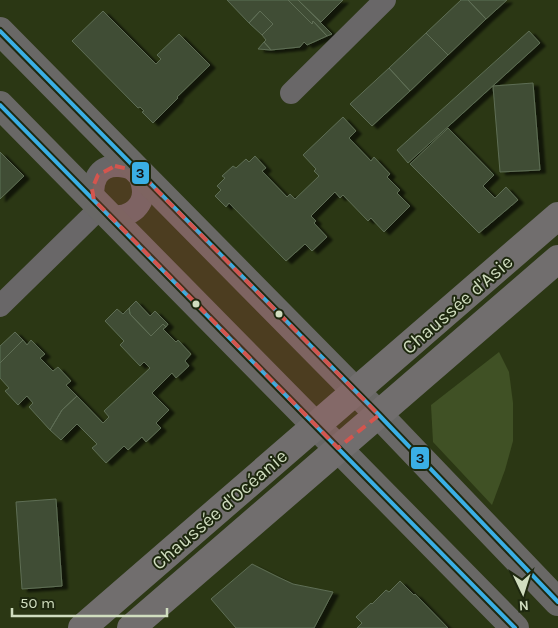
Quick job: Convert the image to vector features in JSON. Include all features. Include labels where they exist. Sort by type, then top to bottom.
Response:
[{"type":"main road","points":[[0,31],[379,415],[558,602]]},
{"type":"main road","points":[[0,105],[515,628]]},
{"type":"main road","name":"Chaussée d'Asie","points":[[355,391],[558,216]]},
{"type":"main road","name":"Chaussée d'Asie","points":[[379,415],[558,259]]},
{"type":"main road","name":"Chaussée d'Océanie","points":[[82,628],[355,391]]},
{"type":"main road","name":"Chaussée d'Océanie","points":[[131,628],[338,448],[379,415]]},
{"type":"street","points":[[291,93],[385,0]]},
{"type":"street","points":[[120,166],[138,172],[143,190],[140,204],[134,211],[118,216],[101,207],[93,184],[98,175],[106,168],[120,166]]},
{"type":"street","points":[[0,306],[101,207]]},
{"type":"highlighted area","points":[[115,166],[138,171],[379,415],[338,448],[94,200],[92,189],[98,175]]},
{"type":"green space","points":[[499,352],[509,372],[513,403],[513,441],[492,505],[433,442],[431,405]]},
{"type":"building","points":[[227,0],[288,0],[312,24],[313,21],[327,36],[307,45],[304,42],[300,47],[271,50],[264,42],[266,40],[262,35],[273,24],[260,11],[249,23]]},
{"type":"building","points":[[288,0],[298,0],[332,34],[327,36],[313,21],[312,24]]},
{"type":"building","points":[[298,0],[343,0],[321,22]]},
{"type":"building","points":[[461,0],[468,0],[486,19],[448,55],[426,33]]},
{"type":"building","points":[[468,0],[507,0],[486,19]]},
{"type":"building","points":[[103,11],[156,64],[161,59],[157,55],[179,34],[210,65],[153,123],[142,112],[144,111],[140,107],[138,108],[72,41]]},
{"type":"building","points":[[260,11],[273,24],[262,35],[249,23]]},
{"type":"building","points":[[529,31],[540,43],[408,163],[397,150]]},
{"type":"building","points":[[426,33],[448,55],[410,91],[389,68]]},
{"type":"building","points":[[264,42],[271,50],[258,49]]},
{"type":"building","points":[[389,68],[410,91],[372,126],[350,104]]},
{"type":"building","points":[[533,83],[540,170],[500,172],[493,86]]},
{"type":"building","points":[[343,117],[356,131],[349,138],[371,161],[374,157],[390,174],[387,177],[400,190],[397,193],[410,206],[384,232],[371,218],[368,221],[343,195],[340,198],[335,192],[311,216],[316,221],[314,223],[327,237],[312,251],[305,244],[286,261],[229,203],[226,207],[215,196],[221,190],[217,186],[225,178],[222,176],[233,166],[236,168],[246,159],[249,162],[255,156],[266,168],[262,171],[287,197],[290,194],[295,199],[319,176],[314,171],[316,169],[303,155]]},
{"type":"building","points":[[448,128],[494,175],[483,186],[495,198],[506,187],[518,200],[479,233],[410,164]]},
{"type":"building","points":[[0,152],[24,176],[0,199]]},
{"type":"building","points":[[136,301],[150,316],[155,311],[168,324],[166,327],[163,324],[151,336],[130,314],[129,308]]},
{"type":"building","points":[[129,308],[130,314],[151,336],[163,324],[166,327],[163,329],[176,342],[178,340],[191,354],[185,361],[189,366],[176,378],[172,373],[152,393],[169,410],[156,423],[161,428],[146,442],[142,437],[128,450],[124,446],[106,463],[92,448],[97,444],[77,424],[61,440],[50,430],[62,410],[77,396],[103,423],[109,417],[104,411],[150,368],[144,362],[140,366],[120,345],[124,341],[105,321],[117,309],[123,314]]},
{"type":"building","points":[[15,332],[23,340],[0,363],[0,346]]},
{"type":"building","points":[[23,340],[27,345],[31,340],[45,354],[40,358],[53,371],[58,367],[71,381],[66,385],[77,396],[62,410],[50,430],[29,407],[33,403],[27,396],[18,405],[5,391],[9,388],[0,378],[0,363]]},
{"type":"building","points":[[56,499],[62,586],[22,589],[16,502]]},
{"type":"building","points":[[252,564],[293,584],[333,592],[314,628],[236,628],[211,599]]},
{"type":"building","points":[[400,581],[448,628],[357,628],[362,623],[356,617],[386,590],[389,592]]},
{"type":"transit line","name":"3","points":[[0,31],[379,415],[558,602]]},
{"type":"transit line","name":"3","points":[[0,105],[515,628]]}]
